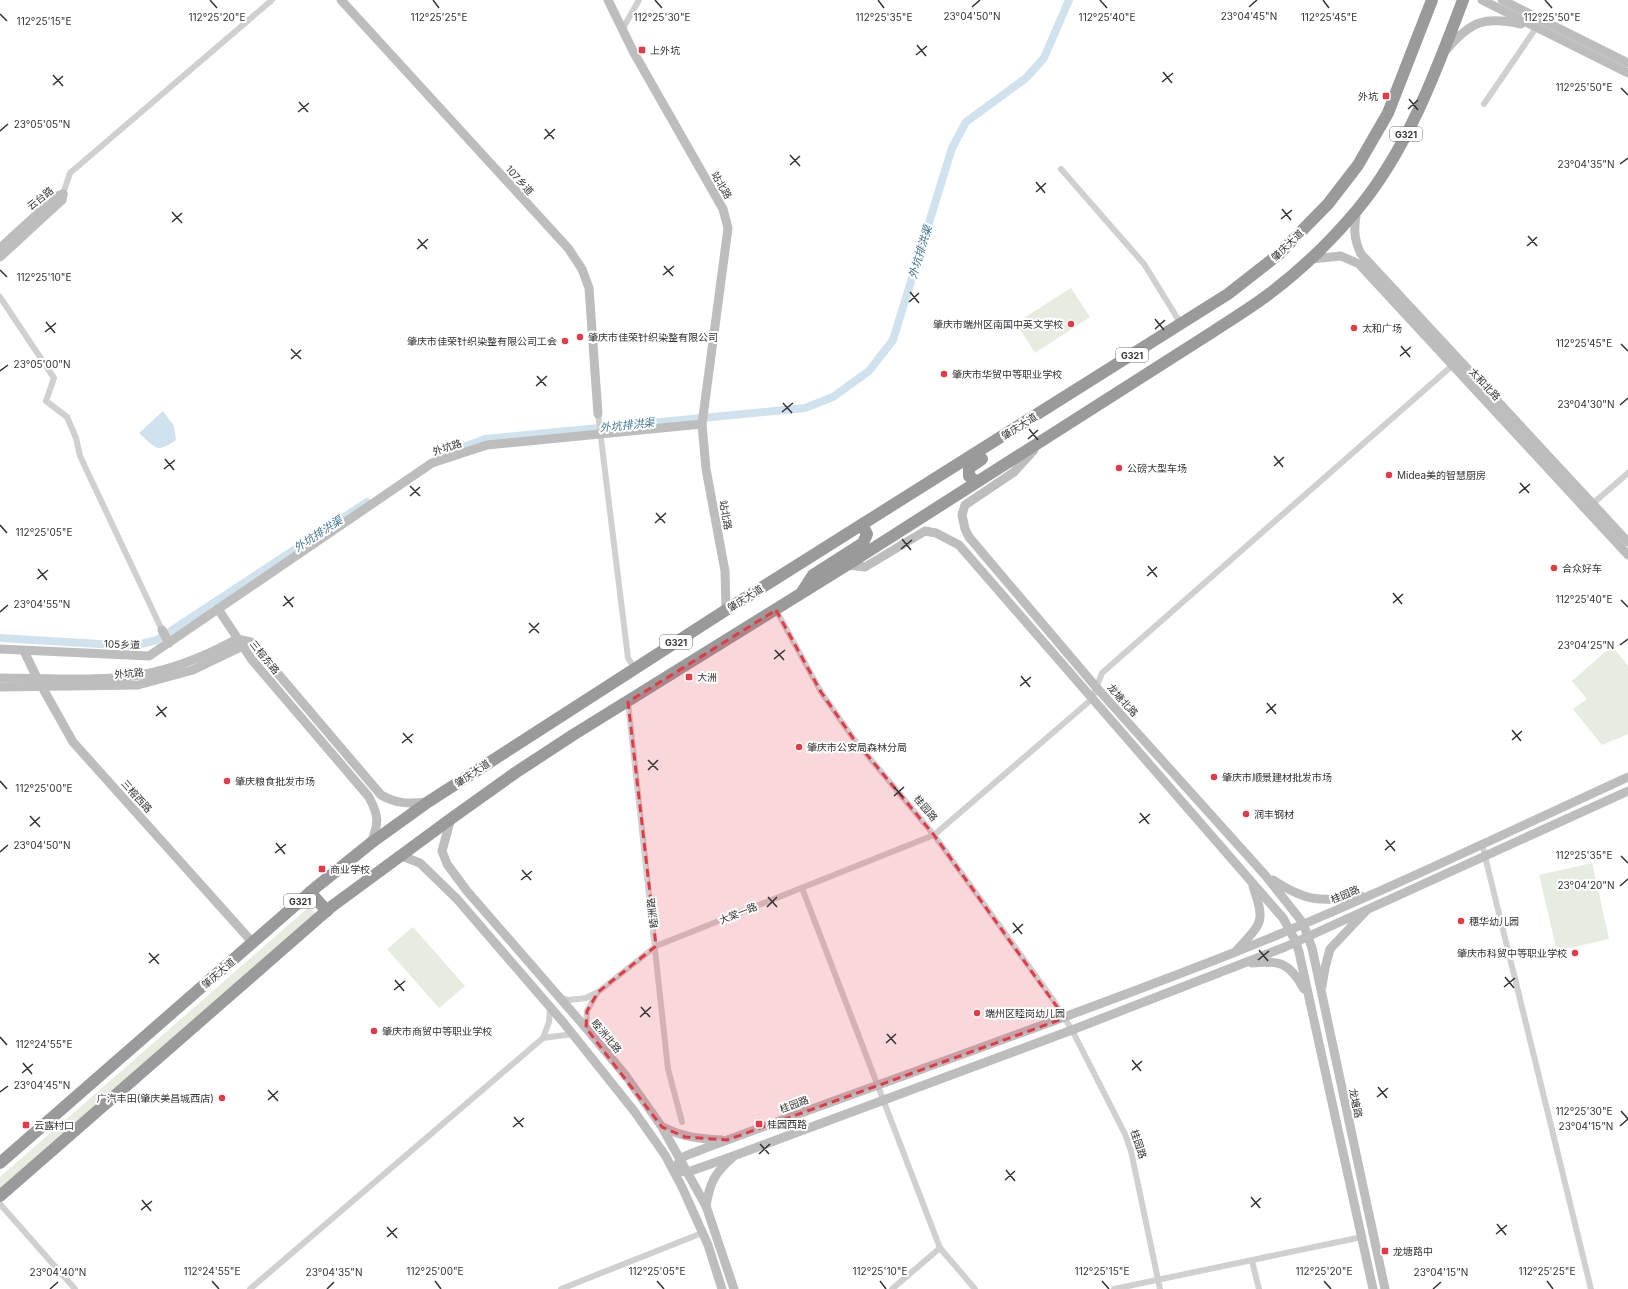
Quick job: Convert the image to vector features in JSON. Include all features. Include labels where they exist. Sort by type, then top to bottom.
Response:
[{"type":"highway","name":"肇庆大道","points":[[0,1163],[310,892],[371,843],[428,802],[726,610],[1228,294],[1278,255],[1328,204],[1358,165],[1388,113],[1432,0]]},
{"type":"highway","name":"G321","points":[[0,1196],[327,911],[399,855],[515,773],[800,595],[1270,294],[1311,259],[1357,210],[1385,171],[1408,132],[1444,52],[1463,0]]},
{"type":"highway","points":[[977,482],[969,476],[969,468],[1012,440],[1027,421]]},
{"type":"highway","points":[[800,595],[813,575],[863,543],[867,534],[862,525]]},
{"type":"highway","points":[[310,892],[327,911]]},
{"type":"street","points":[[63,194],[70,173],[272,0]]},
{"type":"street","name":"107乡道","points":[[342,0],[568,248],[582,269],[589,288],[598,414]]},
{"type":"street","name":"站北路","points":[[608,0],[634,53],[723,209],[728,228],[702,424],[706,469],[725,571],[726,610]]},
{"type":"street","points":[[622,30],[638,0]]},
{"type":"street","points":[[1482,0],[1628,73]]},
{"type":"street","points":[[1502,0],[1628,63]]},
{"type":"street","points":[[1516,0],[1529,8],[1535,16]]},
{"type":"street","points":[[1444,52],[1465,29],[1480,21],[1505,20],[1536,28]]},
{"type":"street","points":[[1484,104],[1536,28]]},
{"type":"street","points":[[1061,169],[1144,264],[1181,324]]},
{"type":"street","name":"云台路","points":[[0,248],[57,196],[63,194],[62,200],[0,257]]},
{"type":"street","name":"太和北路","points":[[1357,210],[1354,234],[1361,254],[1456,362],[1589,506],[1628,555]]},
{"type":"street","name":"太和北路","points":[[1311,259],[1341,256],[1359,264],[1456,362]]},
{"type":"street","points":[[0,297],[54,378],[46,401],[67,417],[76,438],[80,456],[169,642]]},
{"type":"street","points":[[1092,699],[1102,673],[1456,362]]},
{"type":"street","points":[[598,414],[628,658],[635,669]]},
{"type":"street","name":"外坑路","points":[[218,610],[432,463],[487,445],[702,424]]},
{"type":"street","name":"龙塘北路","points":[[1042,440],[1014,472],[965,505],[962,515],[965,529],[969,537],[1096,687],[1265,875]]},
{"type":"street","points":[[1589,506],[1628,474]]},
{"type":"street","name":"太和北路","points":[[1589,506],[1628,542]]},
{"type":"street","points":[[847,565],[865,567],[925,531],[936,533],[959,545],[1283,918],[1296,942],[1373,1289]]},
{"type":"street","points":[[218,610],[240,643]]},
{"type":"street","name":"105乡道","points":[[0,649],[149,656],[218,610]]},
{"type":"street","name":"桂园路","points":[[776,610],[821,692],[853,738],[934,835],[1054,1001],[1072,1030],[1125,1134],[1131,1151],[1160,1289]]},
{"type":"street","name":"三榕东路","points":[[240,643],[251,642],[381,795],[392,801],[405,804],[428,802]]},
{"type":"street","name":"外坑路","points":[[0,678],[110,677],[139,675],[190,662],[240,643]]},
{"type":"street","name":"外坑路","points":[[0,687],[138,685],[193,670],[240,643]]},
{"type":"street","name":"三榕东路","points":[[240,643],[369,796],[376,812],[377,826],[371,843]]},
{"type":"street","name":"三榕西路","points":[[24,651],[37,678],[73,742],[253,943]]},
{"type":"street","name":"大棠一路","points":[[598,992],[656,946],[934,835],[1092,699]]},
{"type":"street","name":"睦洲路","points":[[628,702],[656,946],[668,1069],[682,1122]]},
{"type":"street","name":"桂园路","points":[[681,1158],[1065,1018],[1235,952],[1373,894],[1628,777]]},
{"type":"street","points":[[674,1171],[688,1172],[736,1155],[1072,1030],[1296,942],[1628,791]]},
{"type":"street","name":"睦洲北路","points":[[452,818],[442,851],[447,864],[467,890],[626,1076],[662,1127],[681,1158],[706,1206],[734,1289]]},
{"type":"street","points":[[1482,844],[1591,1289]]},
{"type":"street","points":[[399,855],[420,863],[456,899],[573,1034],[634,1111],[665,1155],[674,1171],[702,1233],[722,1289]]},
{"type":"street","points":[[1265,875],[1286,889],[1310,899],[1324,900],[1373,894]]},
{"type":"street","name":"龙塘路","points":[[1265,875],[1303,923],[1309,936],[1385,1289]]},
{"type":"street","points":[[456,899],[446,881],[449,878],[452,878],[462,889],[467,890]]},
{"type":"street","points":[[1235,952],[1252,934],[1261,920],[1260,907],[1251,881]]},
{"type":"street","points":[[802,888],[940,1248],[975,1289]]},
{"type":"street","points":[[1322,994],[1325,968],[1330,949],[1335,942],[1371,907]]},
{"type":"street","points":[[1240,964],[1268,962],[1285,966],[1298,977],[1310,1000]]},
{"type":"street","points":[[560,998],[576,1000],[586,998],[598,992]]},
{"type":"street","points":[[586,1028],[587,1011],[598,992]]},
{"type":"street","points":[[250,1289],[543,1038],[549,1022],[550,1007]]},
{"type":"street","points":[[543,1038],[573,1034]]},
{"type":"street","points":[[662,1127],[685,1137],[727,1140]]},
{"type":"street","points":[[706,1206],[711,1182],[715,1175],[736,1155]]},
{"type":"street","points":[[674,1171],[681,1158]]},
{"type":"street","points":[[0,1204],[75,1289]]},
{"type":"street","points":[[561,1289],[702,1233]]},
{"type":"street","points":[[1114,1289],[1362,1237]]},
{"type":"street","points":[[892,1289],[940,1248]]},
{"type":"street","points":[[1252,1261],[1259,1289]]},
{"type":"highlighted area","points":[[776,610],[821,692],[853,738],[934,835],[1065,1018],[727,1140],[685,1137],[662,1127],[586,1028],[587,1011],[598,992],[656,946],[628,702]]},
{"type":"shaded area","points":[[1071,288],[1090,317],[1035,353],[1016,323]]},
{"type":"shaded area","points":[[1612,646],[1628,666],[1628,734],[1602,745],[1573,709],[1587,699],[1572,681]]},
{"type":"shaded area","points":[[1592,863],[1609,939],[1557,951],[1539,875]]},
{"type":"shaded area","points":[[309,907],[317,915],[0,1191],[0,1177]]},
{"type":"shaded area","points":[[413,927],[465,986],[439,1008],[387,949]]},
{"type":"water","points":[[163,411],[174,426],[176,440],[160,448],[153,445],[139,433]]},
{"type":"waterway","name":"外坑排洪渠","points":[[437,457],[485,439],[805,408],[833,397],[869,371],[893,340],[952,148],[966,122],[1026,78],[1044,58],[1069,0]]},
{"type":"waterway","name":"外坑排洪渠","points":[[0,638],[133,646],[157,640],[367,502]]},
{"type":"place","name":"上外坑","points":[[642,50]]},
{"type":"place","name":"外坑","points":[[1386,96]]},
{"type":"place","name":"肇庆市端州区南国中英文学校","points":[[1071,324]]},
{"type":"place","name":"太和广场","points":[[1354,328]]},
{"type":"place","name":"肇庆市佳荣针织染整有限公司","points":[[580,337]]},
{"type":"place","name":"肇庆市佳荣针织染整有限公司工会","points":[[565,341]]},
{"type":"place","name":"肇庆市华贸中等职业学校","points":[[944,374]]},
{"type":"place","name":"公磅大型车场","points":[[1119,468]]},
{"type":"place","name":"Midea美的智慧厨房","points":[[1389,475]]},
{"type":"place","name":"合众好车","points":[[1554,568]]},
{"type":"place","name":"大洲","points":[[689,677]]},
{"type":"place","name":"肇庆市公安局森林分局","points":[[799,747]]},
{"type":"place","name":"肇庆市顺景建材批发市场","points":[[1214,777]]},
{"type":"place","name":"肇庆粮食批发市场","points":[[227,781]]},
{"type":"place","name":"润丰钢材","points":[[1246,814]]},
{"type":"place","name":"商业学校","points":[[322,869]]},
{"type":"place","name":"穗华幼儿园","points":[[1461,921]]},
{"type":"place","name":"肇庆市科贸中等职业学校","points":[[1575,953]]},
{"type":"place","name":"端州区睦岗幼儿园","points":[[977,1013]]},
{"type":"place","name":"肇庆市商贸中等职业学校","points":[[374,1031]]},
{"type":"place","name":"广汽丰田(肇庆美昌城西店)","points":[[222,1098]]},
{"type":"place","name":"桂园西路","points":[[759,1124]]},
{"type":"place","name":"云露村口","points":[[26,1125]]},
{"type":"place","name":"龙塘路中","points":[[1385,1251]]}]
